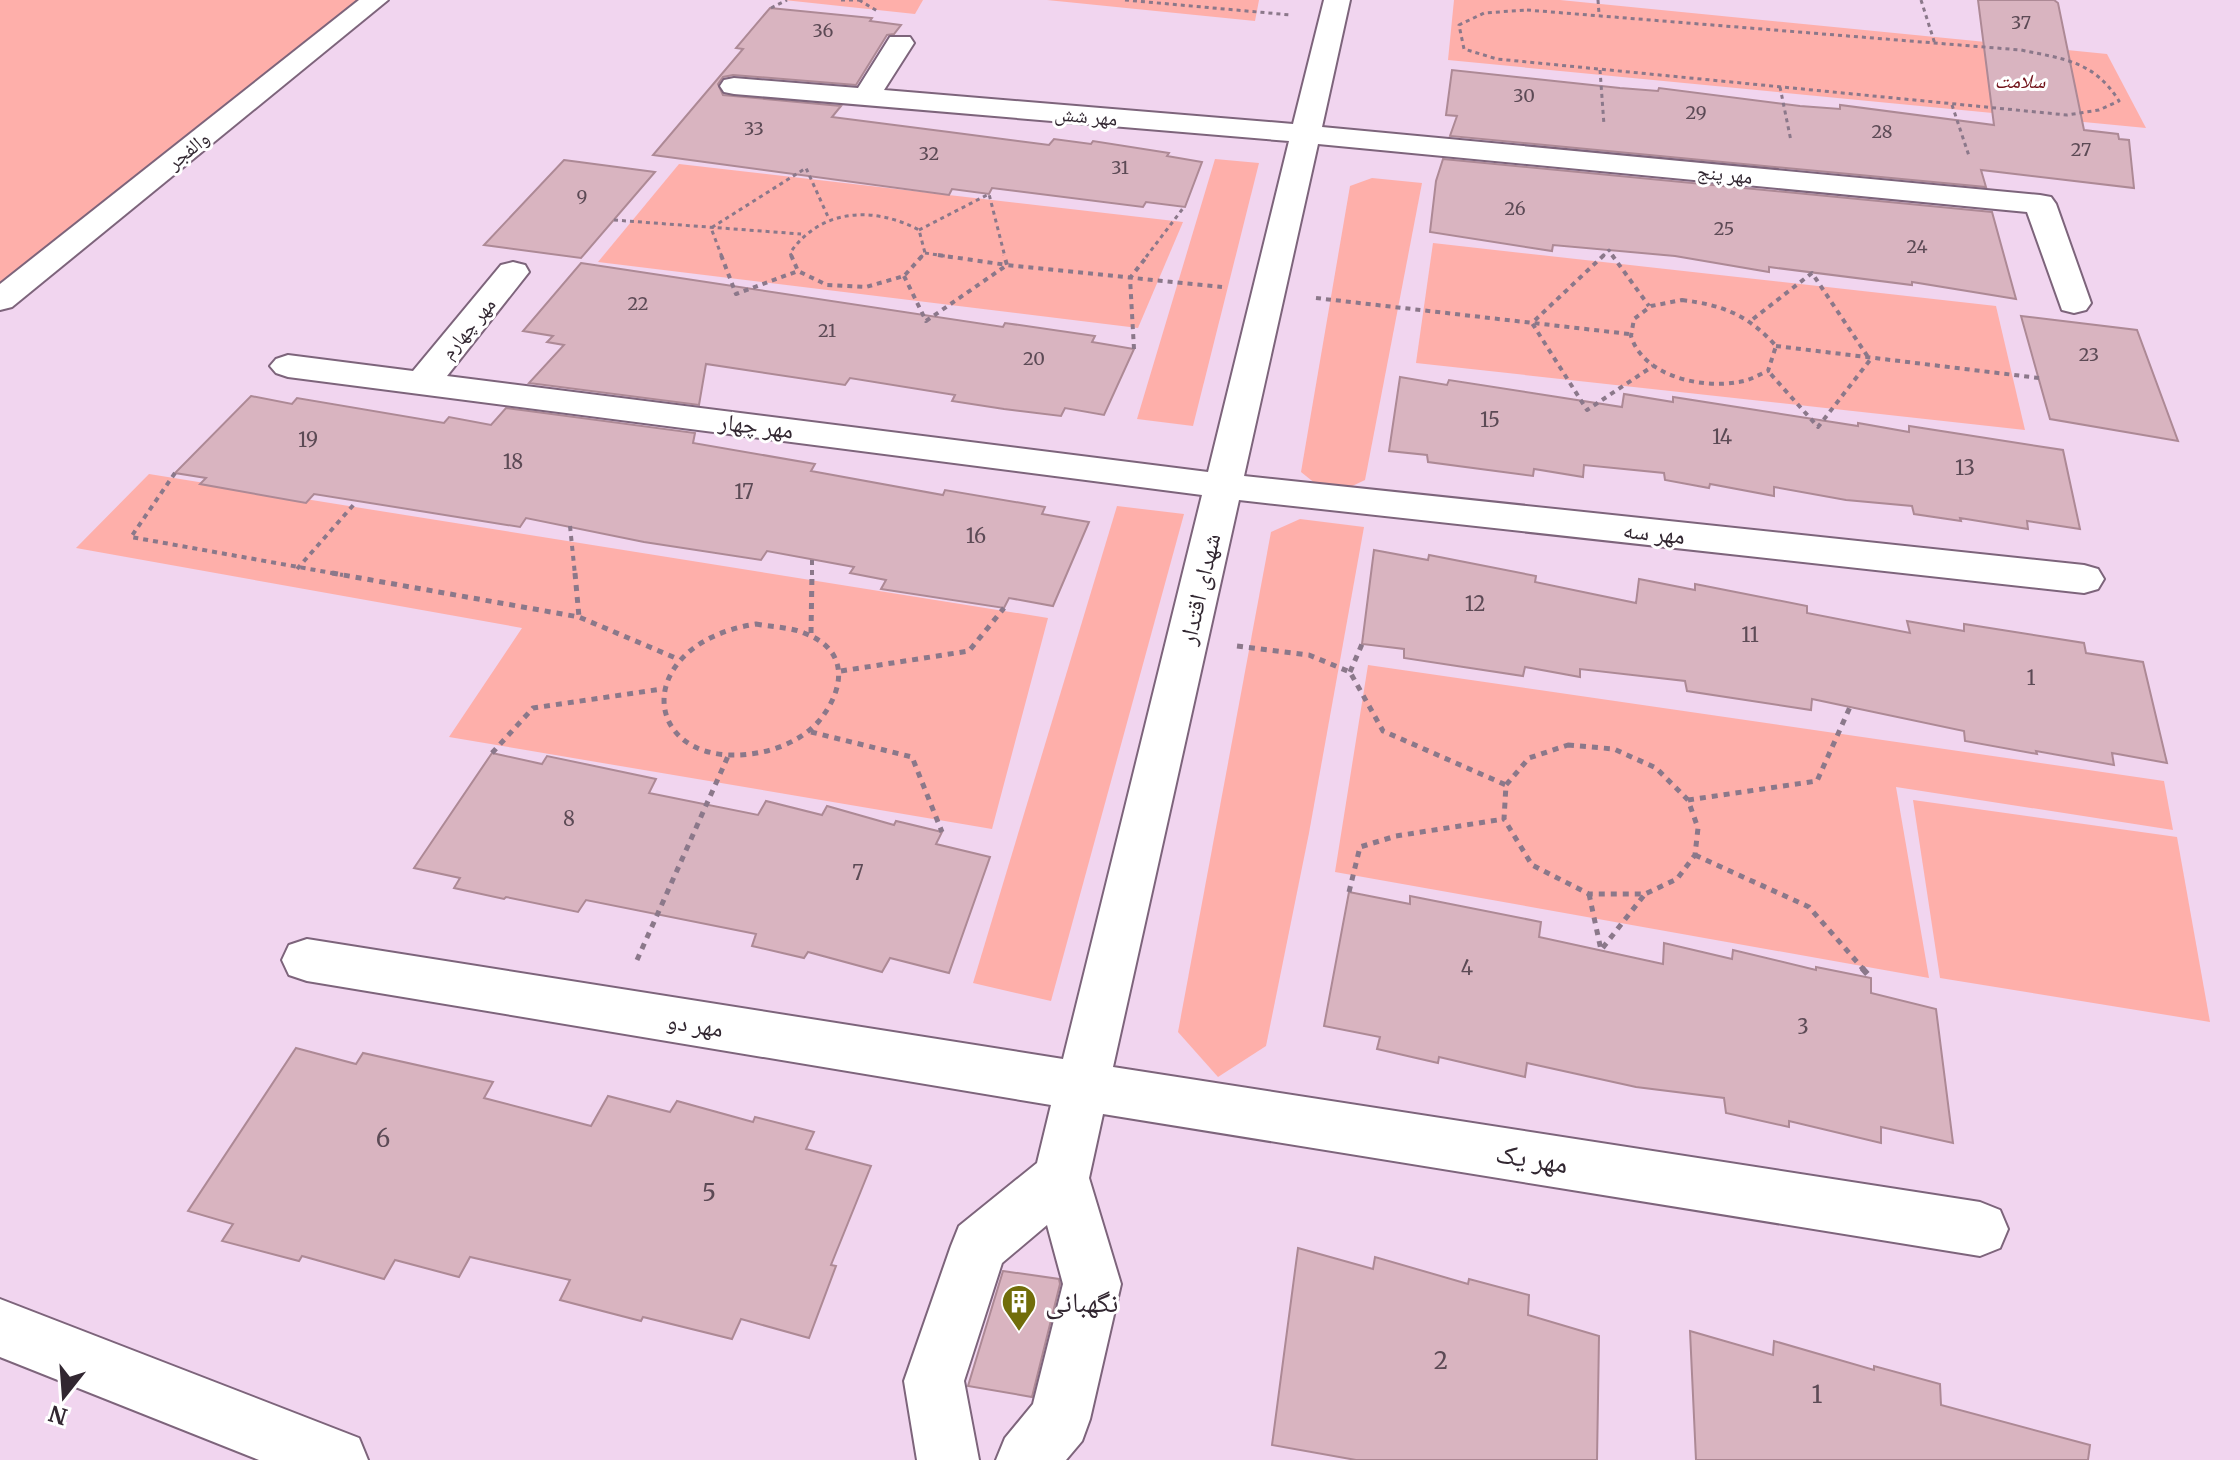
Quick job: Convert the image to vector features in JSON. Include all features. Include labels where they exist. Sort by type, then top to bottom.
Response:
[{"type":"street","name":"والفجر","points":[[0,300],[375,0]]},
{"type":"street","name":"شهدای اقتدار","points":[[1061,1178],[1334,9]]},
{"type":"street","points":[[866,97],[900,43]]},
{"type":"street","name":"مهر شش","points":[[734,86],[1306,134]]},
{"type":"street","name":"مهر پنج","points":[[1306,134],[2040,204],[2074,303]]},
{"type":"street","name":"مهر چهارم","points":[[422,383],[513,272]]},
{"type":"street","name":"مهر چهار","points":[[288,366],[1224,486]]},
{"type":"street","name":"مهر سه","points":[[1224,486],[2084,579]]},
{"type":"street","name":"مهر دو","points":[[307,960],[1084,1087]]},
{"type":"street","name":"مهر یک","points":[[1084,1087],[1980,1229]]},
{"type":"street","points":[[948,1460],[934,1381],[979,1246],[1061,1178],[1092,1284],[1060,1419],[1027,1460]]},
{"type":"street","points":[[0,1328],[337,1460]]},
{"type":"path","points":[[771,8],[787,0]]},
{"type":"path","points":[[841,0],[861,0]]},
{"type":"path","points":[[1125,0],[1334,9]]},
{"type":"path","points":[[1598,0],[1599,14]]},
{"type":"path","points":[[1921,0],[1935,44]]},
{"type":"path","points":[[1527,10],[1935,44],[2021,50],[2070,60],[2106,80],[2119,101],[2099,110],[2067,115],[1497,59],[1464,49],[1459,25],[1484,13],[1527,10]]},
{"type":"path","points":[[1600,70],[1607,162]]},
{"type":"path","points":[[1780,87],[1799,181]]},
{"type":"path","points":[[1952,105],[1984,199]]},
{"type":"path","points":[[711,228],[806,168],[829,219]]},
{"type":"path","points":[[919,230],[989,194],[1007,265]]},
{"type":"path","points":[[1134,349],[1130,278],[1184,207]]},
{"type":"path","points":[[863,214],[895,217],[919,230],[925,253],[904,276],[866,287],[827,285],[798,271],[790,253],[801,234],[829,219],[863,214]]},
{"type":"path","points":[[614,220],[801,234]]},
{"type":"path","points":[[711,228],[736,294],[798,271]]},
{"type":"path","points":[[1532,323],[1609,250],[1649,306]]},
{"type":"path","points":[[925,253],[1007,265],[1629,334]]},
{"type":"path","points":[[904,276],[926,321],[1007,265]]},
{"type":"path","points":[[1753,319],[1812,273],[1870,360]]},
{"type":"path","points":[[1768,371],[1737,383],[1693,382],[1653,366],[1636,351],[1629,334],[1633,318],[1649,306],[1682,300],[1720,304],[1753,319],[1776,346],[1870,360],[2039,378]]},
{"type":"path","points":[[1532,323],[1587,410],[1653,366]]},
{"type":"path","points":[[1768,371],[1776,346]]},
{"type":"path","points":[[1768,371],[1818,427],[1870,360]]},
{"type":"path","points":[[175,473],[131,537],[579,617],[678,659]]},
{"type":"path","points":[[297,569],[356,502]]},
{"type":"path","points":[[570,526],[579,617]]},
{"type":"path","points":[[811,633],[812,559]]},
{"type":"path","points":[[841,671],[969,651],[1004,608]]},
{"type":"path","points":[[756,624],[786,625],[811,633],[836,656],[841,671],[840,692],[830,713],[810,732],[785,746],[758,753],[729,754],[704,750],[684,740],[669,725],[662,708],[662,689],[678,659],[700,641],[727,629],[756,624]]},
{"type":"path","points":[[1188,640],[1309,655],[1350,672],[1383,731],[1506,785]]},
{"type":"path","points":[[1350,672],[1362,644]]},
{"type":"path","points":[[492,753],[533,708],[662,689]]},
{"type":"path","points":[[1688,800],[1817,781],[1850,707]]},
{"type":"path","points":[[810,732],[912,757],[942,832]]},
{"type":"path","points":[[1568,745],[1614,749],[1656,768],[1688,800],[1698,828],[1695,855],[1677,879],[1645,894],[1589,894],[1532,865],[1504,819],[1506,785],[1529,758],[1568,745]]},
{"type":"path","points":[[613,1012],[729,754]]},
{"type":"path","points":[[1349,892],[1360,847],[1396,836],[1504,819]]},
{"type":"path","points":[[1695,855],[1809,907],[1871,978]]},
{"type":"path","points":[[1589,894],[1601,950],[1645,894]]},
{"type":"green space","points":[[0,0],[373,0],[0,299]]},
{"type":"green space","points":[[784,0],[923,0],[915,14]]},
{"type":"green space","points":[[1047,0],[1259,0],[1255,21]]},
{"type":"green space","name":"سلامت","points":[[1454,0],[1560,0],[2107,54],[2146,128],[1448,60]]},
{"type":"green space","points":[[1215,159],[1259,163],[1193,426],[1137,419]]},
{"type":"green space","points":[[679,164],[1183,222],[1138,328],[598,262]]},
{"type":"green space","points":[[1372,178],[1422,183],[1365,480],[1331,496],[1301,472],[1350,186]]},
{"type":"green space","points":[[1433,243],[1996,306],[2025,430],[1416,363]]},
{"type":"green space","points":[[149,474],[1048,618],[992,829],[449,737],[522,628],[76,548]]},
{"type":"green space","points":[[1117,506],[1184,514],[1051,1001],[973,983]]},
{"type":"green space","points":[[1300,519],[1364,527],[1309,833],[1266,1046],[1218,1077],[1178,1032],[1271,532]]},
{"type":"green space","points":[[1368,665],[2164,781],[2173,830],[1896,787],[1929,978],[1335,872]]},
{"type":"green space","points":[[1913,800],[2177,837],[2210,1022],[1940,978]]},
{"type":"building","points":[[1978,0],[2054,0],[2058,3],[2084,130],[2118,134],[2119,139],[2129,140],[2134,188],[1981,170],[1986,187],[1450,136],[1457,116],[1446,115],[1452,70],[1620,88],[1658,91],[1659,88],[1800,106],[1840,109],[1840,105],[1994,125]]},
{"type":"building","points":[[770,8],[872,18],[870,21],[901,25],[894,34],[887,35],[856,85],[733,75],[723,77],[718,84],[723,95],[841,106],[832,117],[1049,145],[1054,139],[1091,144],[1093,141],[1169,153],[1167,156],[1202,162],[1185,207],[1146,202],[1143,207],[992,188],[989,194],[952,189],[949,195],[653,155],[743,49],[736,48]]},
{"type":"building","points":[[1443,159],[1992,212],[2016,299],[1912,282],[1912,285],[1769,267],[1769,272],[1675,256],[1553,245],[1552,251],[1430,232],[1436,181]]},
{"type":"building","points":[[564,160],[655,172],[581,258],[484,245]]},
{"type":"building","points":[[581,263],[1003,327],[1005,323],[1095,336],[1092,342],[1134,349],[1104,415],[1065,408],[1061,416],[1004,409],[952,401],[955,395],[850,378],[845,385],[706,364],[699,405],[529,383],[564,345],[547,342],[553,336],[523,331]]},
{"type":"building","points":[[2021,316],[2137,330],[2178,441],[2050,419]]},
{"type":"building","points":[[1400,377],[1447,385],[1449,380],[1622,407],[1624,394],[1673,402],[1673,397],[1858,426],[1858,423],[1909,432],[1909,426],[2063,450],[2080,529],[2027,521],[2028,529],[1960,518],[1961,521],[1914,514],[1912,506],[1846,500],[1774,487],[1774,496],[1710,484],[1709,488],[1665,480],[1664,473],[1584,465],[1583,477],[1534,469],[1533,476],[1428,462],[1427,455],[1389,451]]},
{"type":"building","points":[[251,396],[292,404],[297,398],[444,423],[449,417],[491,425],[506,408],[695,433],[693,443],[815,464],[811,471],[943,495],[945,490],[1045,507],[1042,514],[1089,522],[1053,606],[1009,598],[1004,608],[881,589],[886,580],[850,573],[854,567],[767,551],[761,560],[644,542],[526,518],[520,527],[314,494],[306,503],[200,484],[206,478],[175,473]]},
{"type":"building","points":[[1374,550],[1428,560],[1429,555],[1536,576],[1535,582],[1636,603],[1639,579],[1695,590],[1695,584],[1807,606],[1807,613],[1910,633],[1907,621],[1964,631],[1964,624],[2084,643],[2086,653],[2143,662],[2167,763],[2112,753],[2114,765],[2036,751],[2037,754],[1965,741],[1964,731],[1812,699],[1811,710],[1687,691],[1685,681],[1580,669],[1580,677],[1525,667],[1523,676],[1404,658],[1404,649],[1362,644]]},
{"type":"building","points":[[492,753],[542,764],[547,756],[656,779],[649,793],[758,815],[766,801],[822,815],[827,806],[894,825],[896,821],[942,832],[936,844],[990,857],[949,973],[890,958],[882,972],[808,952],[804,958],[752,946],[756,934],[586,900],[578,912],[504,899],[454,888],[460,878],[414,868]]},
{"type":"building","points":[[1349,892],[1410,904],[1410,896],[1541,922],[1539,937],[1663,964],[1664,943],[1732,959],[1733,950],[1816,970],[1816,967],[1871,978],[1871,993],[1936,1009],[1953,1143],[1881,1127],[1881,1143],[1789,1121],[1789,1127],[1726,1113],[1724,1098],[1636,1087],[1527,1063],[1525,1077],[1439,1057],[1438,1063],[1377,1049],[1380,1037],[1324,1026]]},
{"type":"building","points":[[296,1048],[356,1064],[363,1053],[493,1082],[484,1098],[591,1126],[608,1096],[670,1112],[677,1101],[753,1122],[755,1117],[814,1132],[806,1149],[871,1166],[831,1265],[836,1266],[809,1338],[741,1319],[732,1339],[643,1317],[641,1321],[560,1300],[570,1280],[470,1257],[459,1277],[395,1260],[384,1279],[302,1256],[299,1261],[222,1241],[233,1224],[188,1211]]},
{"type":"building","points":[[1298,1248],[1373,1269],[1375,1257],[1468,1284],[1469,1279],[1529,1295],[1528,1315],[1599,1336],[1597,1460],[1356,1460],[1272,1445]]},
{"type":"building","name":"نگهبانی","points":[[1003,1271],[1059,1279],[1032,1397],[968,1386]]},
{"type":"building","points":[[1690,1331],[1773,1355],[1774,1341],[1874,1370],[1874,1366],[1940,1384],[1941,1405],[2090,1445],[2088,1460],[1696,1460]]},
{"type":"place","name":"نگهبانی","points":[[1019,1333]]}]
